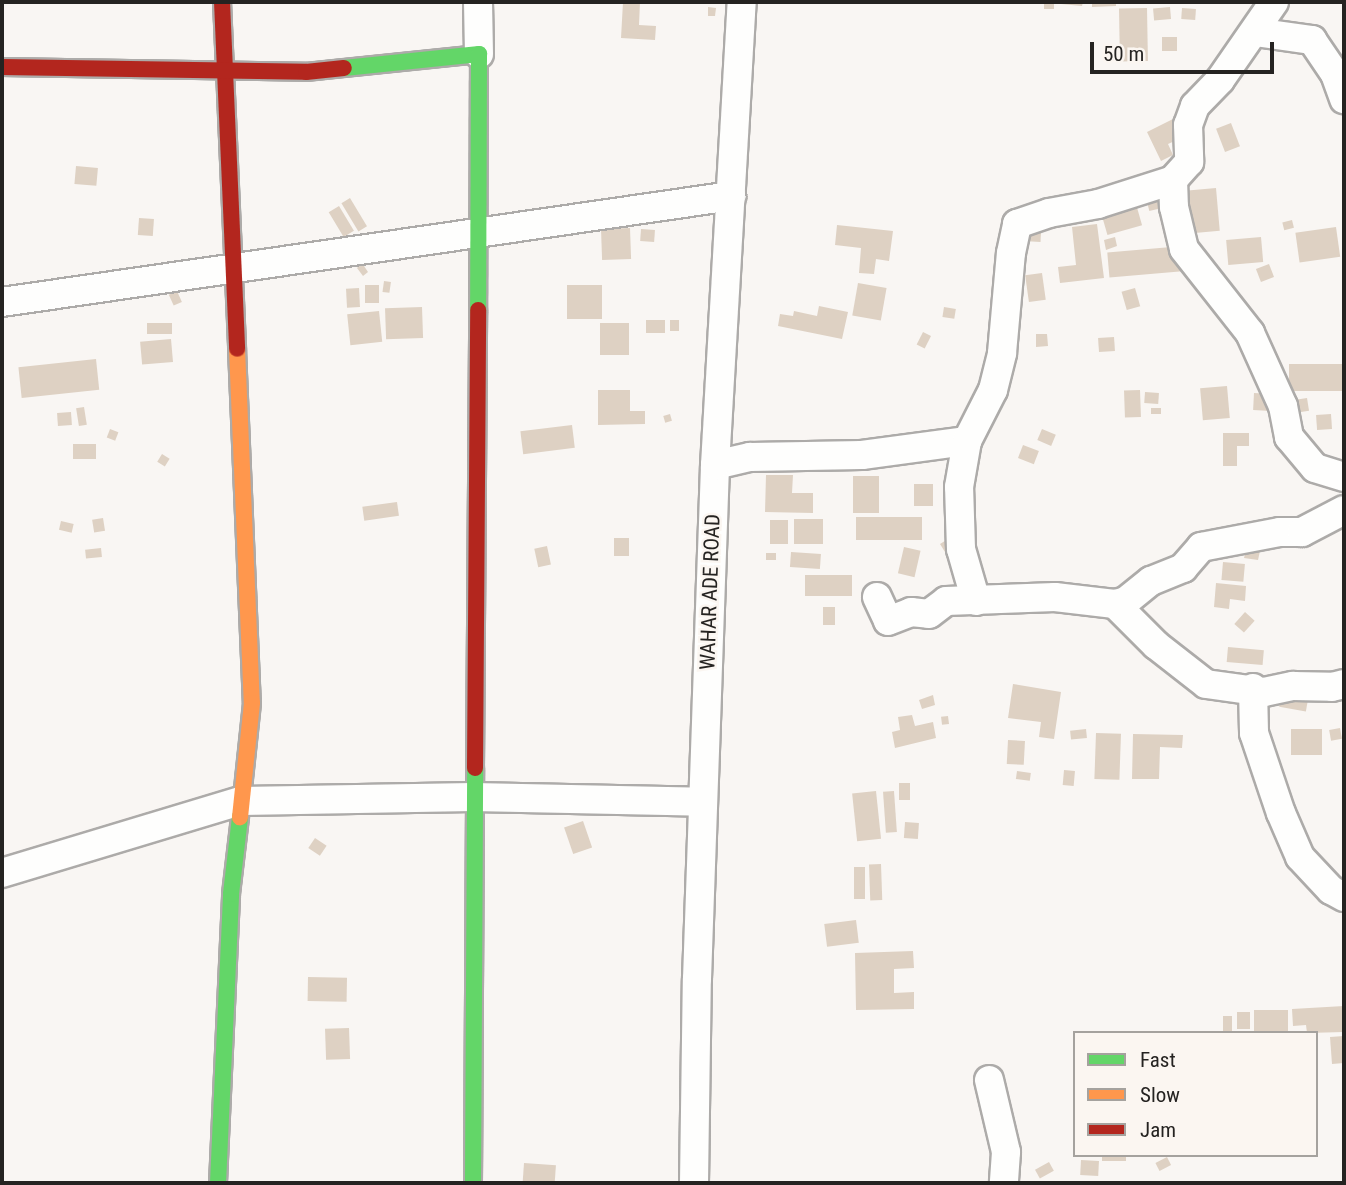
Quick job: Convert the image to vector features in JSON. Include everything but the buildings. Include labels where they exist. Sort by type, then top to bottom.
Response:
[{"type":"street","points":[[218,1183],[231,894],[252,703],[222,2]]},
{"type":"street","points":[[473,1183],[478,2]]},
{"type":"street","name":"WAHAR ADE ROAD","points":[[694,1183],[703,802],[715,465],[742,2]]},
{"type":"street","points":[[976,601],[961,550],[957,516],[967,441],[993,390],[1002,353],[1011,253],[1017,223],[1049,213],[1098,204],[1172,180],[1189,162],[1188,125],[1195,106],[1220,79],[1275,2]]},
{"type":"street","points":[[1255,32],[1312,40],[1335,74],[1344,99]]},
{"type":"street","points":[[2,67],[306,72],[479,54]]},
{"type":"street","points":[[1172,180],[1177,224],[1184,249],[1250,333],[1283,406],[1289,437],[1315,468],[1344,477]]},
{"type":"street","points":[[2,302],[731,196]]},
{"type":"street","points":[[715,465],[750,457],[862,455],[967,441]]},
{"type":"street","points":[[877,597],[888,621],[911,612],[929,614],[946,601],[1055,597],[1115,604],[1126,600],[1151,582],[1183,569],[1201,547],[1280,532],[1302,532],[1344,510]]},
{"type":"street","points":[[1115,604],[1147,638],[1206,684],[1253,688],[1264,692],[1293,686],[1332,687],[1344,684]]},
{"type":"street","points":[[1253,688],[1254,733],[1300,857],[1331,890],[1344,897]]},
{"type":"street","points":[[2,873],[241,801],[473,797],[703,802]]},
{"type":"street","points":[[989,1080],[1006,1152],[1004,1183]]},
{"type":"traffic: fast","points":[[344,68],[479,54],[478,310]]},
{"type":"traffic: fast","points":[[473,1183],[475,768]]},
{"type":"traffic: fast","points":[[218,1183],[231,894],[240,817]]},
{"type":"traffic: slow","points":[[237,349],[252,703],[240,817]]},
{"type":"traffic: jam","points":[[222,2],[237,349]]},
{"type":"traffic: jam","points":[[2,67],[306,72],[344,68]]},
{"type":"traffic: jam","points":[[475,768],[478,310]]}]
